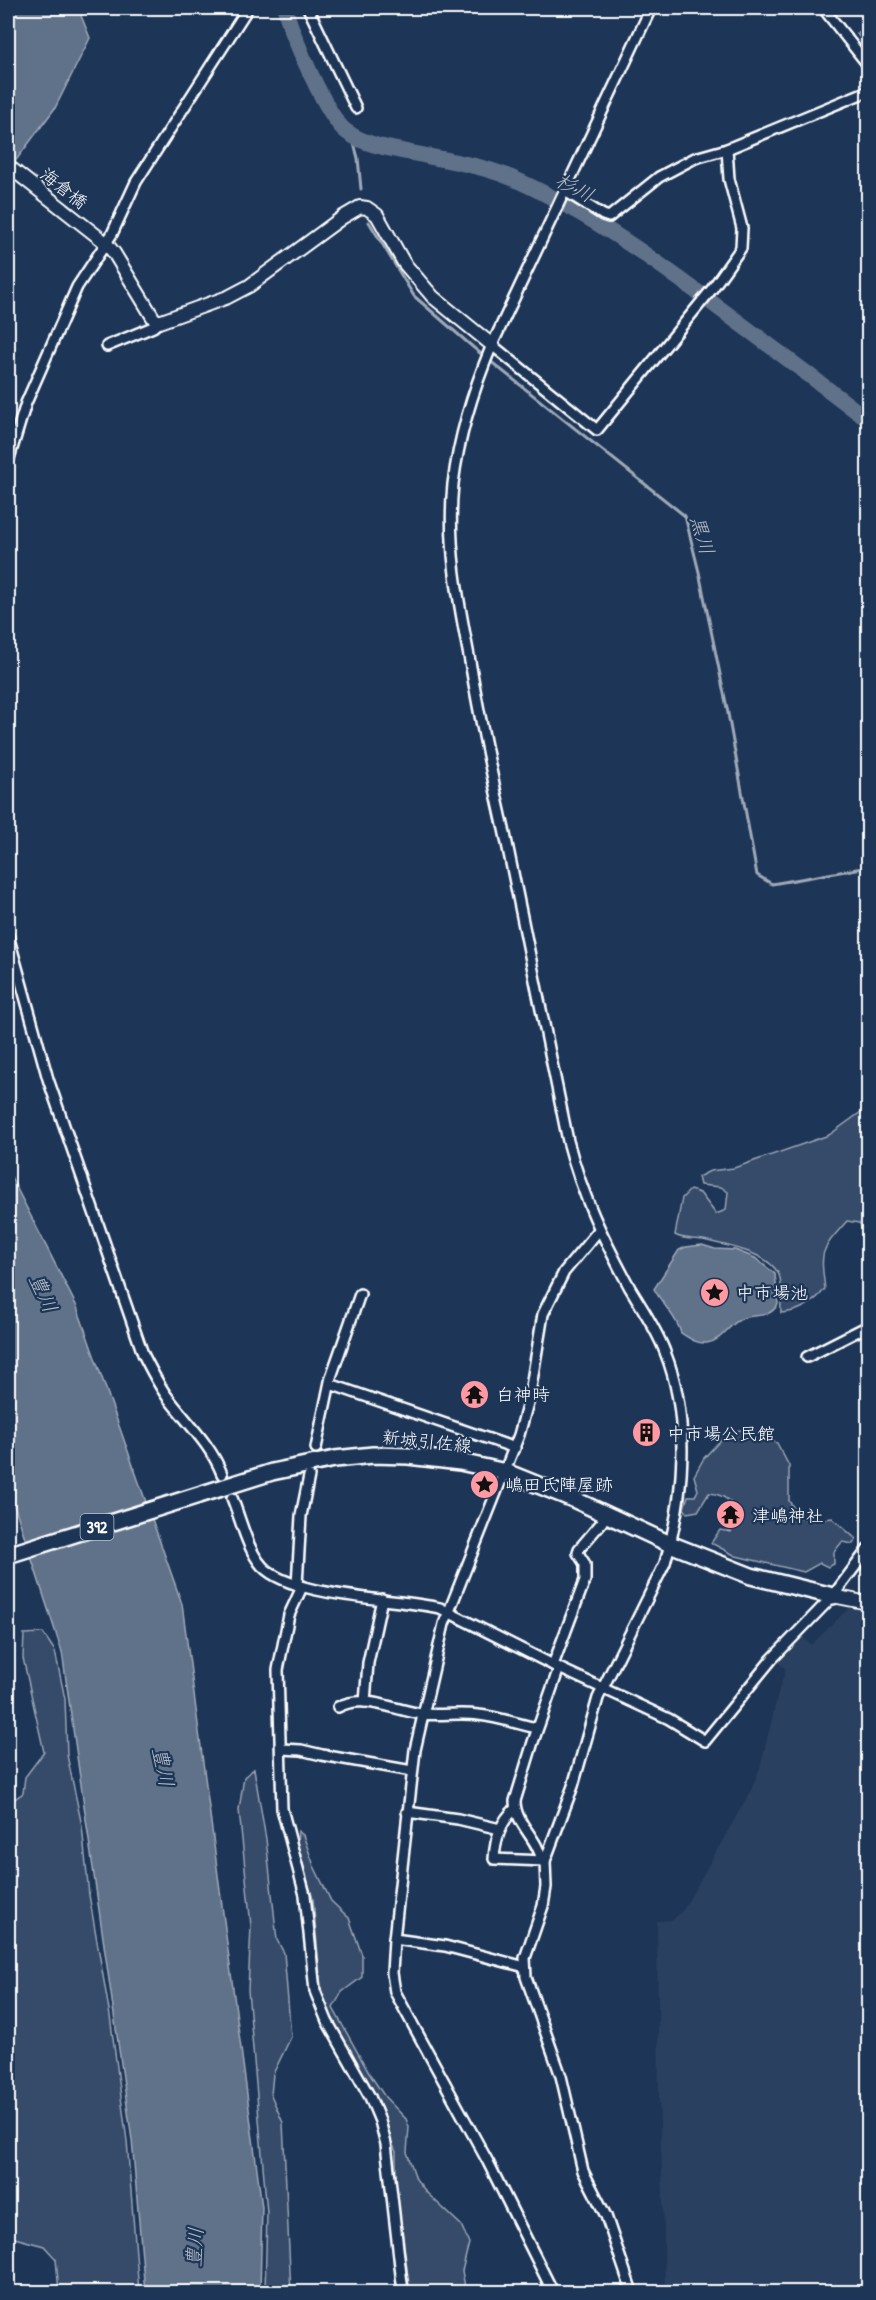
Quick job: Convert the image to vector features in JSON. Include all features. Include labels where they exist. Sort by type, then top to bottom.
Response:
[{"type":"main road","name":"新城引佐線","points":[[8,1555],[272,1472],[335,1459],[372,1455],[408,1456],[460,1462],[506,1472],[670,1544],[752,1576],[832,1596]]},
{"type":"street","points":[[8,462],[26,403],[77,287],[136,182],[248,8]]},
{"type":"street","points":[[308,8],[356,108]]},
{"type":"street","points":[[543,1861],[573,1786],[603,1687],[665,1563],[670,1544],[681,1442],[678,1402],[665,1351],[599,1230],[577,1175],[487,756],[457,599],[452,559],[453,486],[468,405],[484,364],[651,8]]},
{"type":"street","points":[[823,8],[868,65]]},
{"type":"street","points":[[564,193],[609,217],[659,177],[695,158],[728,149],[868,91]]},
{"type":"street","points":[[107,346],[159,322],[228,297],[249,286],[325,229],[360,207],[367,208],[377,215],[404,263],[433,297],[491,348],[597,430],[710,292],[741,248],[743,236],[729,179],[728,149]]},
{"type":"street","name":"海倉橋","points":[[8,166],[103,240],[114,253],[154,319],[159,322]]},
{"type":"street","points":[[8,935],[48,1079],[143,1354],[165,1394],[207,1446],[222,1474]]},
{"type":"street","points":[[553,2292],[488,2162],[395,1992],[392,1973],[412,1772],[422,1714],[448,1611],[515,1448],[530,1399],[543,1314],[564,1272],[599,1230]]},
{"type":"street","points":[[316,1448],[330,1384],[346,1329],[360,1294]]},
{"type":"street","points":[[807,1357],[868,1326]]},
{"type":"street","points":[[330,1384],[515,1448]]},
{"type":"street","points":[[309,1476],[301,1516],[299,1586],[289,1615],[278,1670],[282,1809],[305,1895],[315,1991],[327,2020],[380,2121],[387,2154],[403,2292]]},
{"type":"street","points":[[232,1498],[253,1552],[262,1566],[270,1572],[299,1586],[319,1592],[423,1604],[448,1611],[556,1666],[669,1719],[705,1741],[786,1643],[832,1596],[868,1549]]},
{"type":"street","points":[[543,1861],[494,1859],[495,1840],[515,1809],[519,1784],[585,1580],[585,1564],[578,1553],[579,1549],[606,1514]]},
{"type":"street","points":[[832,1596],[868,1603]]},
{"type":"street","points":[[364,1702],[368,1664],[382,1599]]},
{"type":"street","points":[[338,1707],[344,1704],[373,1702],[393,1709],[422,1714],[479,1714],[537,1728]]},
{"type":"street","points":[[281,1749],[301,1750],[412,1772]]},
{"type":"street","points":[[515,1809],[535,1841],[543,1861],[546,1887],[543,1906],[525,1958],[526,1977],[561,2076],[584,2171],[606,2216],[632,2292]]},
{"type":"street","points":[[407,1812],[500,1829]]},
{"type":"street","points":[[394,1940],[445,1946],[525,1967]]},
{"type":"shaded area","points":[[868,1107],[868,1233],[859,1223],[847,1221],[831,1239],[823,1258],[825,1289],[811,1303],[794,1311],[781,1313],[779,1275],[766,1261],[734,1247],[675,1235],[682,1198],[690,1190],[700,1193],[716,1214],[726,1210],[728,1192],[721,1187],[700,1185],[698,1177],[710,1171],[734,1168],[829,1135]]},
{"type":"shaded area","points":[[748,1429],[777,1443],[789,1466],[789,1501],[800,1517],[812,1521],[832,1518],[856,1539],[853,1544],[842,1542],[834,1552],[834,1564],[828,1567],[820,1563],[804,1572],[736,1556],[711,1543],[720,1530],[731,1532],[742,1517],[732,1504],[720,1495],[709,1493],[698,1511],[687,1513],[684,1508],[688,1496],[695,1496],[698,1490],[694,1476],[704,1458],[728,1432]]},
{"type":"shaded area","points":[[849,1608],[868,1611],[868,2292],[665,2292],[659,2100],[657,1921],[673,1920],[683,1910],[750,1792],[760,1768],[786,1669],[776,1661],[801,1635],[811,1645]]},
{"type":"shaded area","points":[[43,1633],[55,1651],[65,1699],[67,1755],[82,1826],[89,1895],[110,2016],[127,2141],[139,2292],[59,2292],[56,2259],[44,2246],[11,2237],[8,2233],[8,1804],[23,1793],[25,1777],[44,1752],[23,1658],[24,1634]]},
{"type":"shaded area","points":[[254,1769],[266,1839],[277,1940],[284,1953],[291,2037],[273,2074],[271,2095],[283,2123],[291,2292],[265,2292],[267,2213],[248,1990],[251,1926],[239,1810],[244,1777]]},
{"type":"shaded area","points":[[298,1831],[303,1835],[314,1866],[331,1901],[349,1918],[362,1955],[362,1977],[342,1992],[333,2008],[369,2073],[385,2097],[406,2119],[409,2127],[407,2152],[416,2179],[427,2193],[461,2225],[469,2243],[462,2271],[466,2292],[410,2292],[396,2186],[396,2152],[368,2085],[322,1999],[313,1899],[297,1845]]},
{"type":"water","points":[[8,8],[78,8],[90,38],[55,108],[8,171]]},
{"type":"water","points":[[868,9],[868,48],[857,34],[866,28],[865,17]]},
{"type":"water","name":"豊川","points":[[8,1171],[77,1307],[182,1604],[262,2207],[260,2292],[145,2292],[132,2140],[62,1652],[8,1486]]},
{"type":"water","name":"中市場池","points":[[702,1245],[715,1249],[735,1250],[755,1258],[775,1274],[778,1304],[770,1313],[741,1319],[717,1339],[707,1343],[697,1342],[681,1333],[676,1321],[654,1289],[679,1250]]},
{"type":"waterway","name":"杉川","points":[[285,8],[294,35],[320,94],[339,124],[347,132],[360,140],[376,145],[493,171],[548,195],[600,225],[675,275],[868,420]]},
{"type":"waterway","name":"黒川","points":[[352,136],[358,158],[361,189]]},
{"type":"waterway","name":"黒川","points":[[369,222],[414,296],[475,349],[685,516],[727,708],[757,875],[772,884],[868,867]]},
{"type":"place","name":"中市場池","points":[[715,1292]]},
{"type":"place","name":"白神時","points":[[475,1394]]},
{"type":"place","name":"中市場公民館","points":[[646,1433]]},
{"type":"place","name":"嶋田氏陣屋跡","points":[[484,1484]]},
{"type":"place","name":"津嶋神社","points":[[731,1515]]}]
